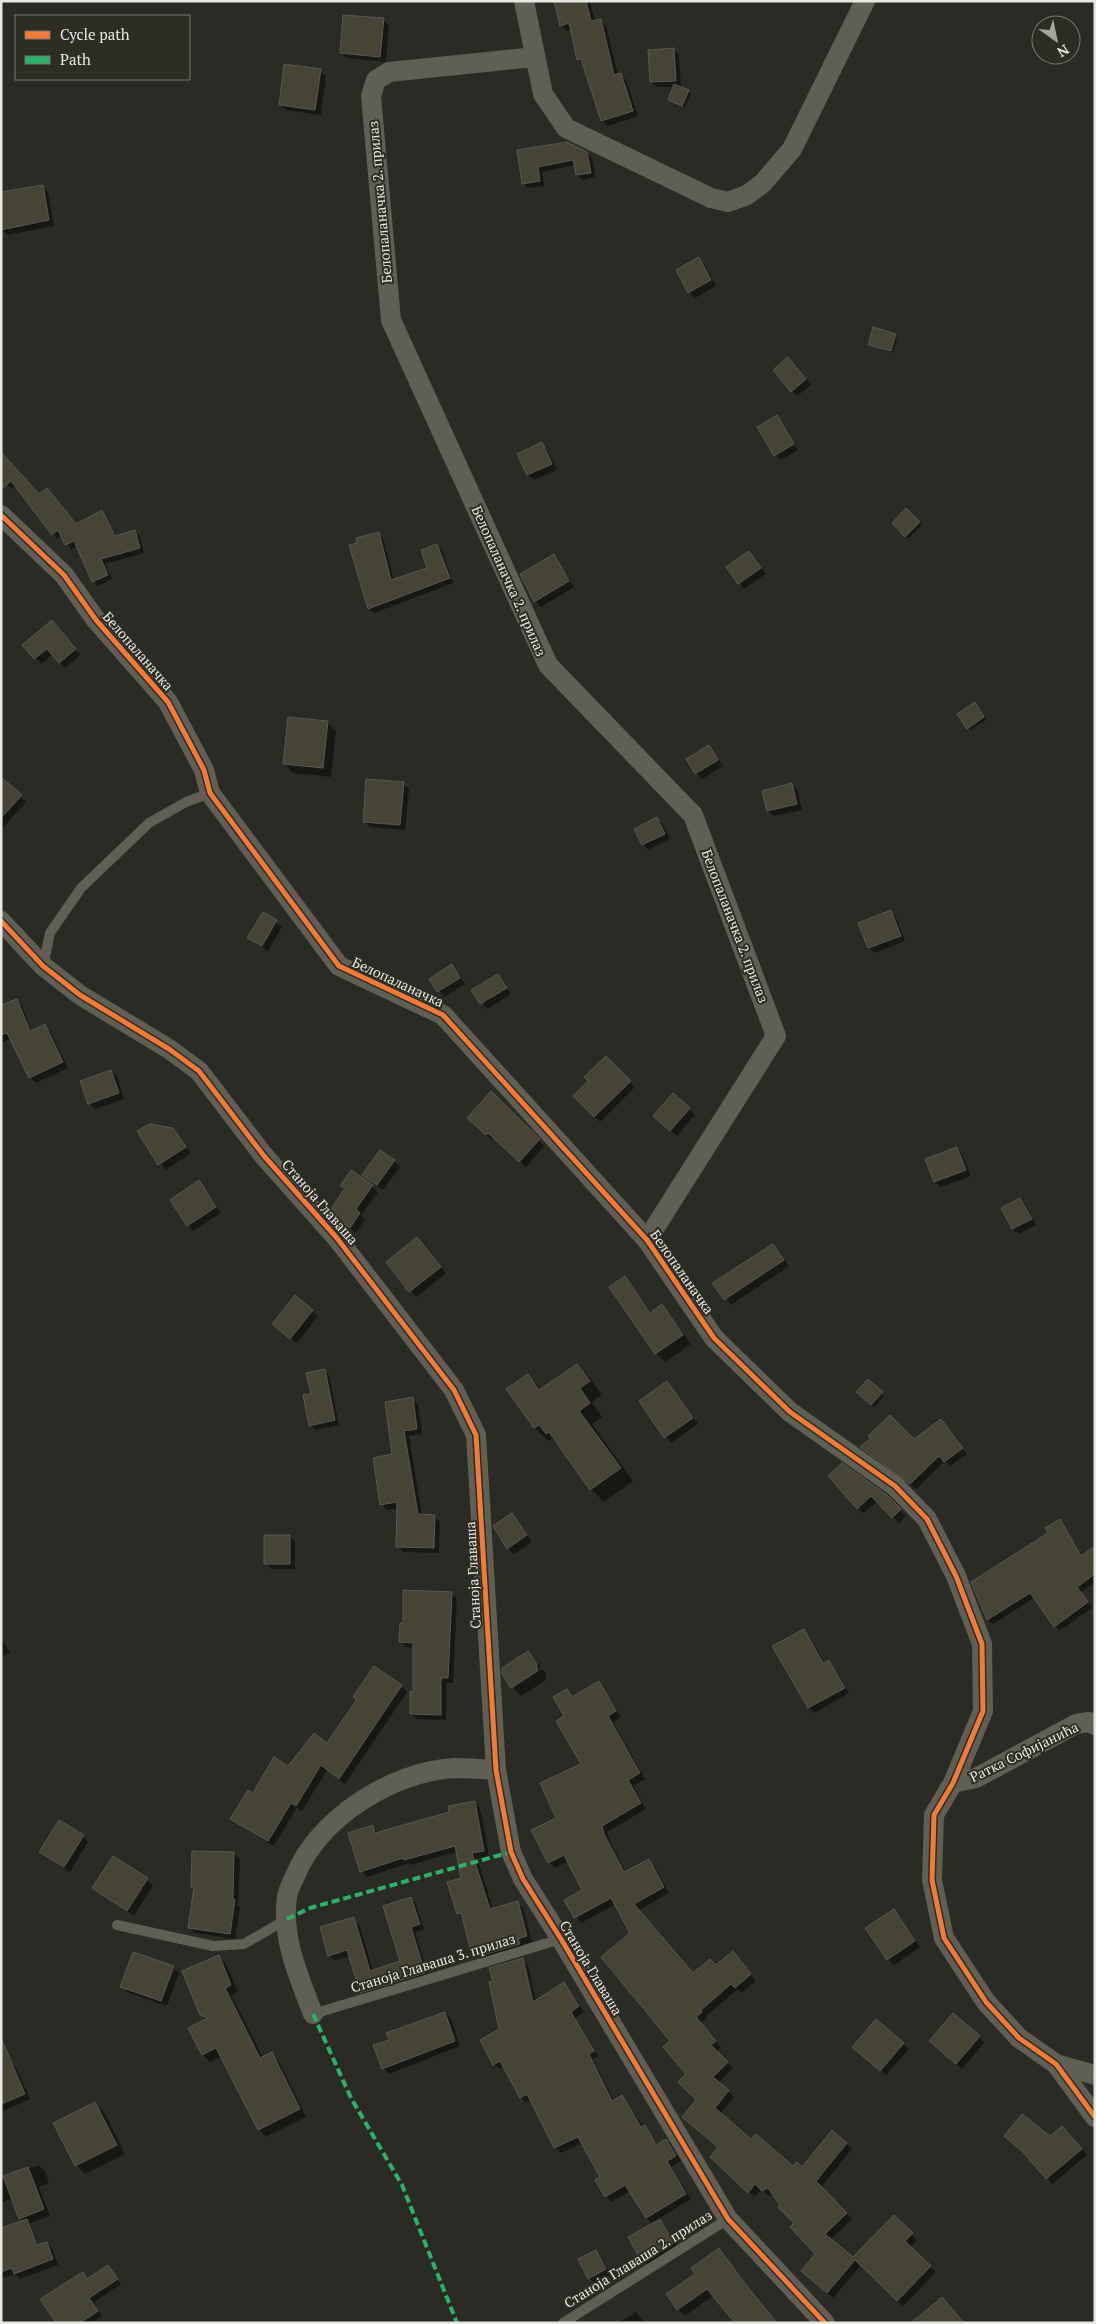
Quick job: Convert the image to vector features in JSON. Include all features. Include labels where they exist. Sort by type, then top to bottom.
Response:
[{"type":"street","points":[[524,1],[543,94],[566,128],[711,198],[728,202],[755,190],[792,149],[865,1]]},
{"type":"street","name":"Белопаланачка 2. прилаз","points":[[534,56],[390,72],[376,80],[371,96],[390,310],[391,320],[548,665],[693,815],[776,1036],[648,1240]]},
{"type":"street","name":"Белопаланачка","points":[[1,515],[64,575],[96,620],[168,702],[204,770],[210,793],[339,966],[443,1014],[648,1240],[714,1338],[790,1412],[895,1486],[927,1519],[956,1576],[982,1644],[983,1711],[953,1783],[934,1815],[932,1880],[944,1938],[986,2002],[1019,2038],[1056,2064],[1095,2117]]},
{"type":"street","name":"Станоја Главаша","points":[[1,920],[43,966],[80,995],[169,1049],[199,1071],[264,1156],[336,1237],[454,1390],[476,1435],[496,1770],[510,1852],[523,1880],[728,2220],[825,2323]]},
{"type":"street","name":"Ратка Софијанића","points":[[953,1783],[976,1778],[1076,1724],[1089,1722],[1095,1725]]},
{"type":"street","points":[[314,2014],[288,1941],[287,1919],[287,1896],[298,1869],[310,1847],[332,1824],[357,1803],[384,1788],[416,1776],[453,1768],[496,1770]]},
{"type":"street","points":[[1056,2064],[1095,2075]]},
{"type":"lane","points":[[43,966],[50,933],[81,888],[149,823],[186,802],[210,793]]},
{"type":"lane","points":[[117,1924],[213,1946],[244,1944],[287,1919]]},
{"type":"lane","name":"Станоја Главаша 3. прилаз","points":[[314,2014],[560,1939]]},
{"type":"lane","name":"Станоја Главаша 2. прилаз","points":[[563,2323],[728,2220]]},
{"type":"building","points":[[554,1],[586,1],[591,21],[601,19],[614,75],[621,73],[633,111],[601,121],[581,59],[577,60],[569,23],[560,26]]},
{"type":"building","points":[[343,15],[384,18],[380,57],[340,53]]},
{"type":"building","points":[[674,48],[676,81],[650,82],[648,50]]},
{"type":"building","points":[[284,64],[321,69],[315,110],[279,105]]},
{"type":"building","points":[[674,84],[689,90],[682,106],[668,100]]},
{"type":"building","points":[[567,142],[587,152],[591,173],[576,175],[573,160],[538,167],[540,181],[522,184],[517,150]]},
{"type":"building","points":[[43,185],[49,220],[1,230],[1,192]]},
{"type":"building","points":[[699,257],[711,280],[688,293],[676,270]]},
{"type":"building","points":[[873,327],[896,334],[891,351],[868,345]]},
{"type":"building","points":[[788,357],[806,379],[791,392],[773,370]]},
{"type":"building","points":[[777,415],[794,444],[774,456],[757,427]]},
{"type":"building","points":[[542,442],[552,464],[527,475],[517,454]]},
{"type":"building","points":[[1,452],[39,494],[47,488],[76,524],[102,510],[115,536],[135,530],[140,548],[101,559],[108,575],[92,582],[74,541],[65,545],[58,530],[52,535],[11,481],[1,490]]},
{"type":"building","points":[[906,508],[920,522],[905,537],[892,523]]},
{"type":"building","points":[[379,532],[391,580],[427,568],[421,550],[437,544],[450,578],[368,609],[349,545],[357,543],[356,538]]},
{"type":"building","points":[[749,551],[761,568],[738,584],[726,567]]},
{"type":"building","points":[[554,554],[569,581],[534,602],[520,574]]},
{"type":"building","points":[[52,620],[76,649],[59,663],[47,649],[34,659],[22,645]]},
{"type":"building","points":[[975,702],[984,717],[967,729],[957,714]]},
{"type":"building","points":[[288,717],[328,721],[323,768],[283,764]]},
{"type":"building","points":[[709,745],[718,760],[695,774],[686,759]]},
{"type":"building","points":[[1,777],[22,795],[1,818]]},
{"type":"building","points":[[366,779],[404,782],[400,825],[363,822]]},
{"type":"building","points":[[792,783],[797,804],[767,811],[762,791]]},
{"type":"building","points":[[657,817],[665,834],[642,845],[634,829]]},
{"type":"building","points":[[891,910],[901,936],[868,948],[858,923]]},
{"type":"building","points":[[263,912],[277,920],[262,946],[247,938]]},
{"type":"building","points":[[452,964],[460,978],[437,992],[429,979]]},
{"type":"building","points":[[498,974],[507,988],[480,1004],[471,990]]},
{"type":"building","points":[[17,999],[30,1031],[45,1024],[63,1062],[29,1078],[7,1033],[1,1035],[1,1005]]},
{"type":"building","points":[[606,1056],[631,1081],[594,1117],[573,1096],[588,1081],[584,1077]]},
{"type":"building","points":[[111,1070],[119,1093],[88,1104],[80,1081]]},
{"type":"building","points":[[491,1091],[540,1139],[519,1162],[488,1133],[486,1135],[467,1118]]},
{"type":"building","points":[[673,1093],[690,1108],[670,1131],[653,1116]]},
{"type":"building","points":[[150,1124],[173,1128],[186,1147],[158,1165],[137,1131]]},
{"type":"building","points":[[957,1147],[966,1170],[934,1182],[925,1159]]},
{"type":"building","points":[[380,1150],[395,1160],[377,1185],[362,1175]]},
{"type":"building","points":[[351,1170],[373,1185],[356,1209],[360,1213],[350,1228],[335,1218],[330,1211],[345,1188],[340,1186]]},
{"type":"building","points":[[199,1180],[216,1207],[187,1226],[170,1200]]},
{"type":"building","points":[[1020,1198],[1032,1219],[1012,1229],[1001,1208]]},
{"type":"building","points":[[417,1237],[441,1267],[409,1292],[386,1262]]},
{"type":"building","points":[[773,1244],[784,1260],[724,1300],[712,1283]]},
{"type":"building","points":[[625,1276],[650,1313],[662,1304],[683,1335],[655,1354],[609,1287]]},
{"type":"building","points":[[295,1295],[313,1310],[290,1339],[272,1324]]},
{"type":"building","points":[[577,1364],[590,1381],[580,1388],[590,1403],[579,1411],[621,1468],[590,1490],[549,1432],[546,1434],[539,1425],[534,1428],[506,1389],[528,1374],[539,1390]]},
{"type":"building","points":[[325,1369],[335,1420],[309,1426],[303,1395],[311,1394],[306,1373]]},
{"type":"building","points":[[868,1379],[883,1392],[871,1405],[856,1392]]},
{"type":"building","points":[[667,1381],[693,1418],[664,1438],[639,1401]]},
{"type":"building","points":[[413,1397],[417,1429],[404,1431],[418,1514],[435,1515],[434,1548],[396,1547],[397,1502],[380,1505],[373,1458],[392,1454],[385,1402]]},
{"type":"building","points":[[890,1415],[914,1439],[941,1419],[963,1448],[944,1462],[939,1456],[910,1484],[860,1447],[871,1438],[868,1436]]},
{"type":"building","points":[[842,1463],[887,1495],[901,1509],[892,1518],[871,1496],[857,1509],[828,1476]]},
{"type":"building","points":[[512,1513],[527,1535],[507,1549],[493,1526]]},
{"type":"building","points":[[1060,1519],[1081,1556],[1095,1546],[1095,1574],[1077,1587],[1088,1602],[1054,1627],[1030,1593],[987,1620],[971,1582],[1048,1533],[1045,1528]]},
{"type":"building","points":[[264,1535],[290,1535],[290,1564],[264,1564]]},
{"type":"building","points":[[403,1590],[452,1592],[448,1678],[441,1678],[441,1715],[410,1714],[410,1691],[413,1692],[413,1643],[399,1642],[400,1623],[403,1623]]},
{"type":"building","points":[[804,1629],[823,1663],[829,1660],[845,1688],[808,1708],[772,1646]]},
{"type":"building","points":[[528,1651],[537,1664],[537,1671],[511,1688],[502,1674],[502,1668]]},
{"type":"building","points":[[374,1666],[402,1685],[339,1779],[321,1765],[296,1806],[291,1803],[268,1841],[230,1819],[248,1790],[253,1793],[274,1757],[288,1766],[314,1733],[327,1743],[357,1699],[353,1697]]},
{"type":"building","points":[[599,1681],[616,1711],[608,1716],[640,1773],[628,1780],[641,1803],[602,1826],[604,1834],[624,1872],[649,1859],[664,1887],[634,1904],[693,1973],[710,1959],[716,1965],[733,1951],[751,1974],[735,1988],[731,1984],[701,2010],[702,2012],[696,2017],[716,2041],[711,2045],[728,2062],[713,2077],[729,2090],[715,2108],[751,2139],[756,2134],[793,2166],[797,2162],[802,2167],[832,2130],[847,2143],[816,2181],[847,2213],[825,2234],[853,2257],[894,2215],[913,2233],[905,2241],[931,2266],[897,2301],[855,2260],[827,2293],[801,2271],[815,2254],[790,2227],[794,2223],[778,2207],[780,2205],[768,2188],[762,2191],[755,2184],[748,2193],[710,2157],[718,2147],[682,2117],[696,2100],[678,2082],[686,2074],[663,2047],[670,2041],[601,1957],[630,1933],[611,1898],[574,1918],[564,1900],[582,1890],[564,1855],[548,1863],[531,1830],[556,1818],[540,1783],[581,1764],[556,1721],[564,1716],[553,1697],[567,1689],[572,1697]]},
{"type":"building","points":[[475,1801],[484,1851],[472,1853],[490,1909],[518,1901],[527,1936],[518,1939],[520,1944],[483,1955],[482,1948],[471,1951],[461,1913],[457,1914],[447,1882],[461,1878],[455,1846],[404,1860],[403,1858],[360,1872],[348,1833],[373,1825],[375,1833],[449,1812],[448,1806]]},
{"type":"building","points":[[59,1820],[84,1835],[64,1867],[39,1852]]},
{"type":"building","points":[[192,1851],[234,1852],[233,1899],[235,1900],[230,1934],[188,1928],[194,1887],[191,1887]]},
{"type":"building","points":[[113,1856],[148,1878],[127,1911],[92,1888]]},
{"type":"building","points":[[411,1897],[420,1924],[411,1927],[425,1973],[360,1993],[347,1950],[328,1956],[320,1927],[354,1917],[370,1971],[400,1961],[383,1906]]},
{"type":"building","points":[[894,1909],[915,1941],[887,1960],[865,1928]]},
{"type":"building","points":[[133,1952],[174,1966],[161,2001],[120,1987]]},
{"type":"building","points":[[219,1955],[231,1985],[225,1988],[260,2058],[272,2052],[300,2109],[258,2130],[216,2048],[202,2055],[188,2028],[208,2018],[200,2015],[182,1971]]},
{"type":"building","points":[[523,1958],[533,2002],[564,1982],[579,2006],[571,2012],[594,2051],[589,2054],[612,2101],[622,2095],[641,2127],[645,2125],[656,2145],[666,2139],[676,2156],[667,2161],[686,2194],[646,2218],[625,2185],[605,2197],[595,2180],[600,2177],[578,2137],[554,2148],[527,2094],[520,2098],[500,2061],[493,2065],[480,2040],[499,2029],[489,1982],[493,1981],[489,1968]]},
{"type":"building","points":[[445,2012],[455,2041],[382,2069],[373,2045],[389,2040],[386,2033]]},
{"type":"building","points":[[953,2013],[980,2036],[956,2064],[929,2041]]},
{"type":"building","points":[[876,2019],[904,2043],[880,2071],[852,2047]]},
{"type":"building","points":[[1,2038],[25,2094],[1,2104]]},
{"type":"building","points":[[95,2102],[117,2145],[75,2166],[53,2123]]},
{"type":"building","points":[[1022,2114],[1050,2136],[1062,2126],[1082,2149],[1046,2179],[1023,2152],[1004,2136]]},
{"type":"building","points":[[28,2167],[44,2209],[19,2219],[3,2176]]},
{"type":"building","points":[[27,2219],[37,2245],[47,2242],[53,2259],[14,2274],[12,2268],[1,2272],[1,2228]]},
{"type":"building","points":[[660,2219],[674,2243],[642,2262],[628,2237]]},
{"type":"building","points":[[719,2248],[777,2323],[735,2323],[707,2289],[677,2310],[666,2294],[695,2274],[691,2268]]},
{"type":"building","points":[[596,2250],[606,2269],[588,2279],[578,2259]]},
{"type":"building","points":[[108,2265],[118,2279],[89,2298],[98,2311],[80,2323],[56,2323],[40,2299],[83,2272],[87,2279]]},
{"type":"building","points":[[942,2297],[964,2323],[911,2323]]},
{"type":"marked path","points":[[287,1919],[310,1908],[511,1852]]},
{"type":"marked path","points":[[313,2014],[351,2098],[402,2185],[457,2323]]},
{"type":"cycle path","points":[[1,515],[64,575],[96,620],[168,702],[204,770],[210,793],[339,966],[443,1015],[647,1240],[714,1338],[790,1412],[895,1486],[927,1519],[956,1576],[982,1644],[983,1711],[953,1783],[934,1815],[932,1880],[944,1938],[986,2002],[1019,2038],[1056,2064],[1095,2117]]},
{"type":"cycle path","points":[[1,921],[43,966],[80,995],[169,1049],[199,1071],[264,1156],[336,1237],[454,1390],[476,1435],[496,1770],[511,1852],[523,1879],[561,1939],[728,2219],[825,2323]]}]
